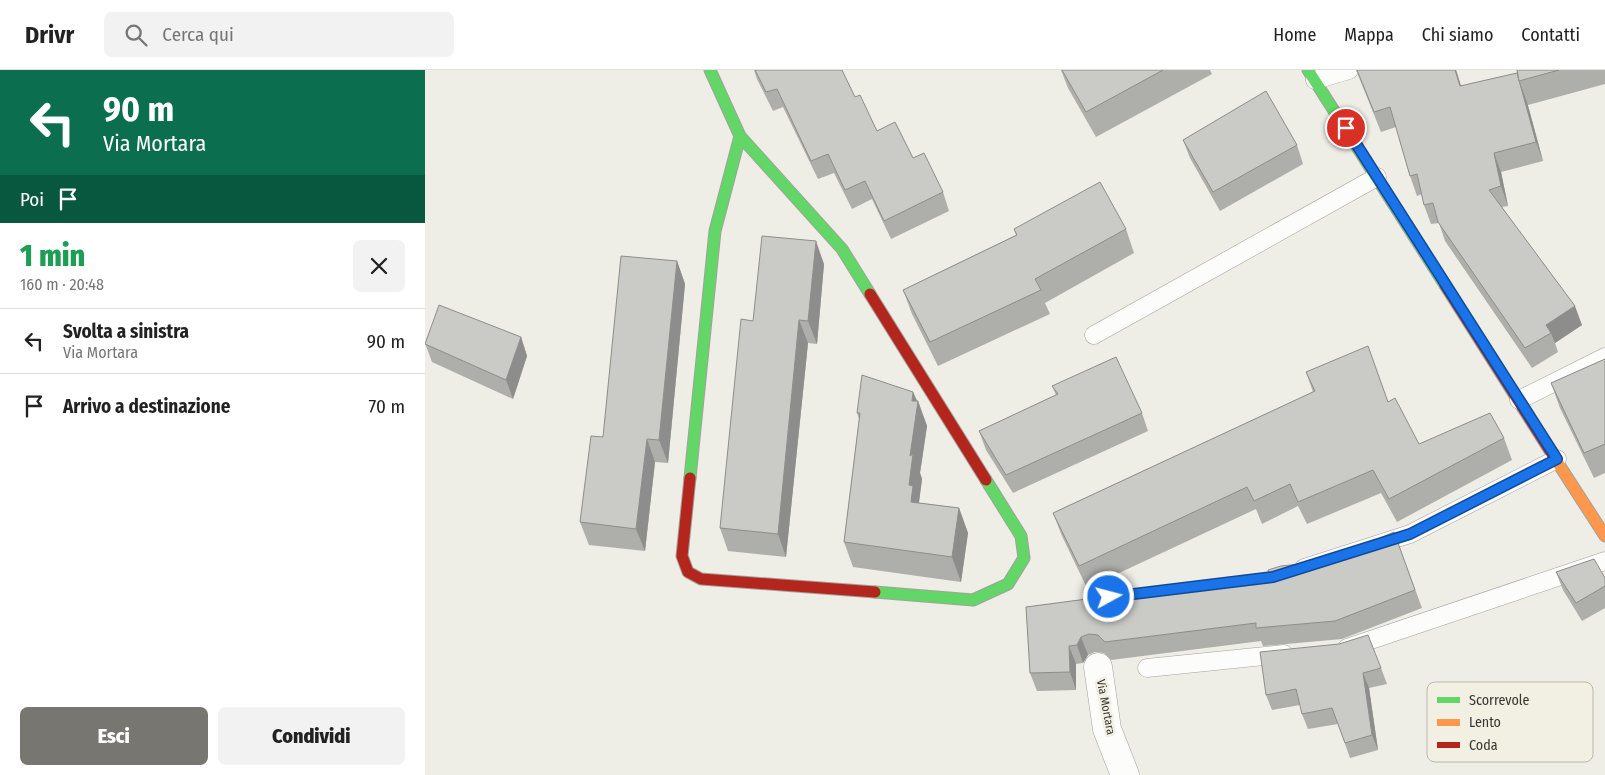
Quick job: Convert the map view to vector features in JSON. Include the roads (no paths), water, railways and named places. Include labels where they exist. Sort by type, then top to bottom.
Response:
[{"type":"street","points":[[709,70],[741,136],[842,249],[1021,536],[1024,558],[1008,584],[973,600],[701,579],[688,572],[682,556],[715,231],[741,136]]},
{"type":"street","points":[[1311,75],[1605,536]]},
{"type":"street","name":"Via Mortara","points":[[1099,667],[1107,728],[1125,775]]},
{"type":"lane","points":[[1311,75],[1349,70]]},
{"type":"lane","points":[[1093,335],[1377,177]]},
{"type":"lane","points":[[1519,400],[1605,356]]},
{"type":"lane","points":[[1292,571],[1410,534],[1557,459]]},
{"type":"lane","points":[[1334,650],[1344,649],[1605,561]]},
{"type":"lane","points":[[1147,668],[1305,652]]}]
